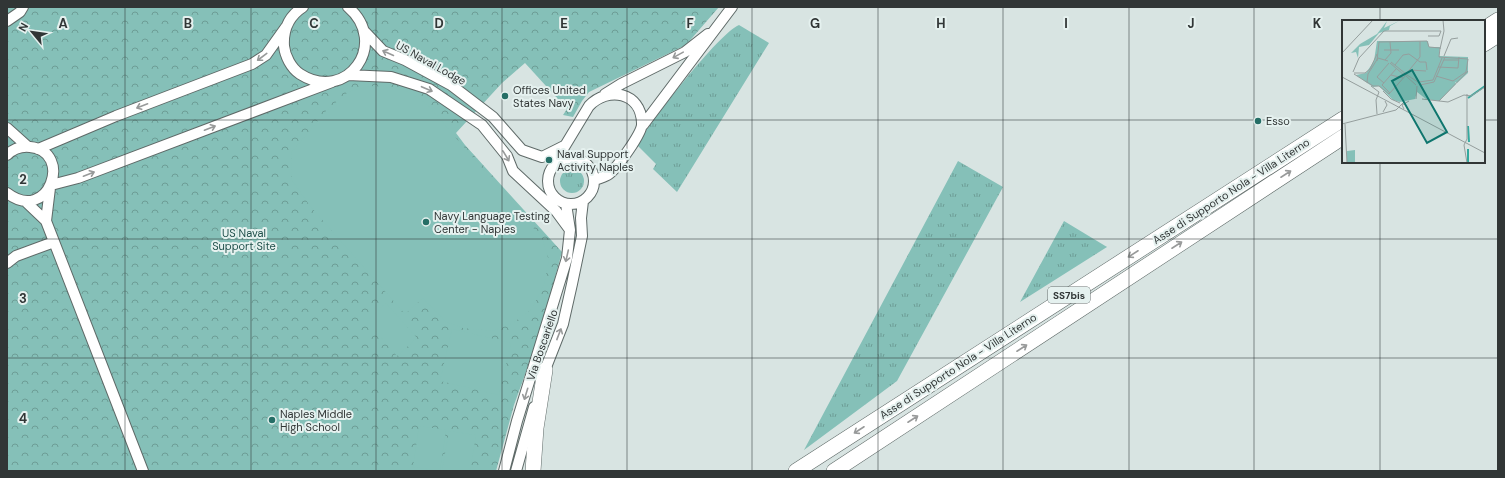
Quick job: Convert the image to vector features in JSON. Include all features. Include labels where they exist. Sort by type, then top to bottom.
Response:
[{"type":"highway","points":[[1485,28],[1498,20]]},
{"type":"highway","points":[[1485,43],[1498,35]]},
{"type":"highway","name":"Asse di Supporto Nola - Villa Literno","points":[[796,471],[1342,120]]},
{"type":"highway","name":"Asse di Supporto Nola - Villa Literno","points":[[834,471],[1342,138]]},
{"type":"highway","points":[[533,471],[536,428],[545,370]]},
{"type":"street","points":[[7,21],[20,12],[23,7]]},
{"type":"street","points":[[7,205],[39,198],[50,187],[78,178],[348,75],[357,67],[363,56],[366,44],[365,32],[356,11],[348,7]]},
{"type":"street","points":[[595,180],[610,174],[636,138],[643,125],[732,7]]},
{"type":"street","points":[[7,155],[14,149],[33,147],[252,64],[266,55],[299,8]]},
{"type":"street","points":[[554,164],[567,157],[582,160],[592,170],[595,180],[592,191],[583,201],[574,204],[566,204],[553,195],[548,186],[549,172],[589,106],[596,98],[685,52],[720,24]]},
{"type":"street","points":[[286,27],[284,39],[285,51],[290,63],[298,72],[308,79],[320,82],[332,82]]},
{"type":"street","name":"US Naval Lodge","points":[[365,32],[383,51],[405,60],[451,85],[493,117],[522,150],[542,157],[564,146]]},
{"type":"street","points":[[348,75],[391,78],[429,89],[482,125],[507,156],[513,171],[556,211],[570,230]]},
{"type":"street","points":[[605,94],[621,94],[633,100],[641,111],[643,125]]},
{"type":"street","points":[[7,128],[50,160],[54,177],[50,187],[46,221],[143,471]]},
{"type":"street","points":[[533,189],[548,186]]},
{"type":"street","points":[[7,193],[23,201],[46,221]]},
{"type":"street","name":"Via Boscariello","points":[[516,471],[520,450],[545,370],[563,324],[582,236],[581,218],[583,201]]},
{"type":"street","name":"Via Boscariello","points":[[504,471],[517,421],[567,258],[570,230],[566,204]]},
{"type":"street","points":[[7,263],[16,256],[54,242]]},
{"type":"green space","name":"US Naval Support Site","points":[[7,7],[719,7],[686,45],[589,92],[573,117],[563,115],[567,109],[525,63],[502,83],[456,133],[465,145],[562,252],[540,333],[514,405],[496,471],[7,471]]},
{"type":"green space","points":[[739,25],[769,43],[677,192],[653,169],[656,164],[637,145],[669,99],[701,61],[716,44]]},
{"type":"green space","name":"Navy Language Testing Center - Naples","points":[[370,86],[402,88],[426,103],[542,238],[549,261],[544,284],[532,309],[513,323],[492,331],[463,328],[446,322],[423,298],[405,314],[310,206],[292,180],[291,153],[326,111],[348,92]]},
{"type":"green space","points":[[958,161],[1003,187],[897,381],[804,450]]},
{"type":"green space","points":[[572,169],[580,173],[584,181],[580,189],[572,193],[564,189],[560,181],[564,173]]},
{"type":"green space","points":[[1064,221],[1107,247],[1020,302]]},
{"type":"green space","points":[[386,303],[417,338],[397,356],[367,321]]},
{"type":"green space","points":[[452,329],[511,343],[499,395],[440,381]]},
{"type":"green space","points":[[419,426],[446,430],[440,471],[413,467]]},
{"type":"green space","points":[[449,431],[476,435],[470,471],[442,471]]},
{"type":"place","name":"Offices United States Navy","points":[[505,96]]},
{"type":"place","name":"Esso","points":[[1258,121]]},
{"type":"place","name":"Naval Support Activity Naples","points":[[549,160]]},
{"type":"place","name":"Navy Language Testing Center - Naples","points":[[426,222]]},
{"type":"place","name":"Naples Middle High School","points":[[272,420]]}]
